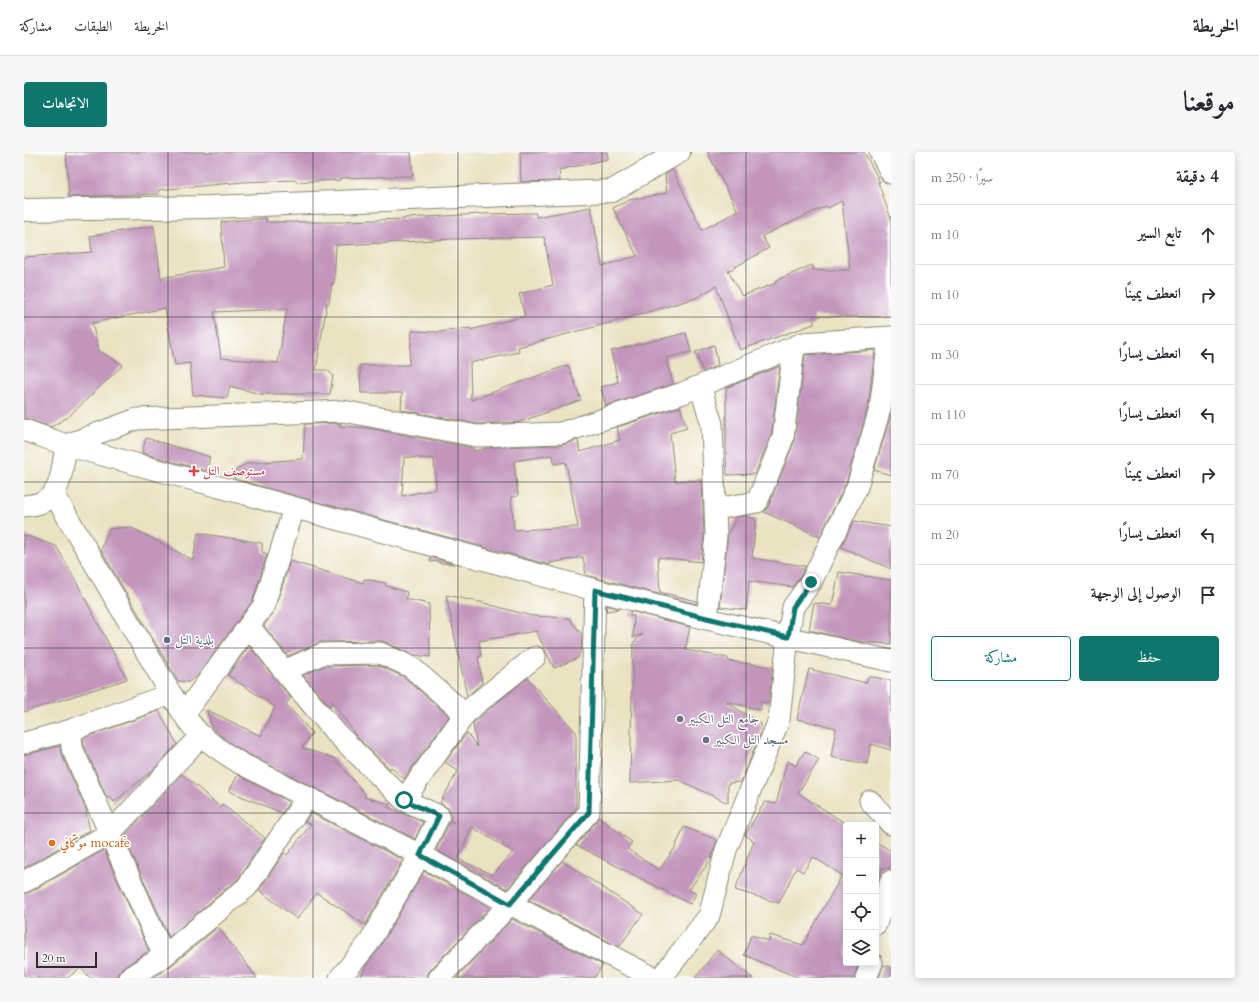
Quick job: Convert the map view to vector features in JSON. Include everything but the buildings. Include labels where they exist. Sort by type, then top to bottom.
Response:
[{"type":"main road","points":[[24,210],[210,207],[612,191],[679,152]]},
{"type":"street","points":[[880,152],[891,174]]},
{"type":"street","points":[[66,445],[137,419],[343,411],[477,436],[561,433],[683,393],[803,343],[890,338],[880,409],[857,487],[811,582],[793,607],[788,637],[779,720],[726,850],[709,916],[661,978]]},
{"type":"street","points":[[715,509],[757,502],[783,438],[794,347]]},
{"type":"street","points":[[700,386],[712,424],[716,536],[707,618]]},
{"type":"street","points":[[24,430],[66,445],[595,590],[891,661]]},
{"type":"street","points":[[24,506],[39,504],[54,494],[58,486],[66,445]]},
{"type":"street","points":[[54,494],[171,694],[201,736],[240,763],[420,855],[510,904],[654,978]]},
{"type":"street","points":[[184,714],[264,605],[294,508]]},
{"type":"street","points":[[439,978],[510,904],[589,812],[595,590]]},
{"type":"street","points":[[249,626],[284,671],[336,733],[404,800],[439,816],[420,855],[368,944],[340,978]]},
{"type":"street","points":[[284,671],[322,654],[380,653],[411,667],[465,714]]},
{"type":"street","points":[[404,800],[465,714],[535,657]]},
{"type":"street","points":[[24,743],[71,730],[171,694]]},
{"type":"street","points":[[71,730],[72,748],[164,956]]},
{"type":"street","points":[[24,882],[110,833],[201,736]]},
{"type":"street","points":[[128,978],[164,956],[247,887],[307,797]]},
{"type":"street","points":[[870,801],[891,824]]},
{"type":"street","points":[[879,915],[891,881]]},
{"type":"street","points":[[866,978],[871,966]]},
{"type":"place","name":"مستوصف التل","points":[[194,471]]},
{"type":"place","name":"بلدية التل","points":[[167,640]]},
{"type":"place","name":"جامع التل الكبير","points":[[680,719]]},
{"type":"place","name":"مسجد التل الكبير","points":[[706,740]]},
{"type":"place","name":"موكّافي mocafe","points":[[52,843]]},
{"type":"route","points":[[404,800],[439,816],[420,855],[510,904],[589,812],[595,590],[788,637],[793,607],[811,582]]}]
